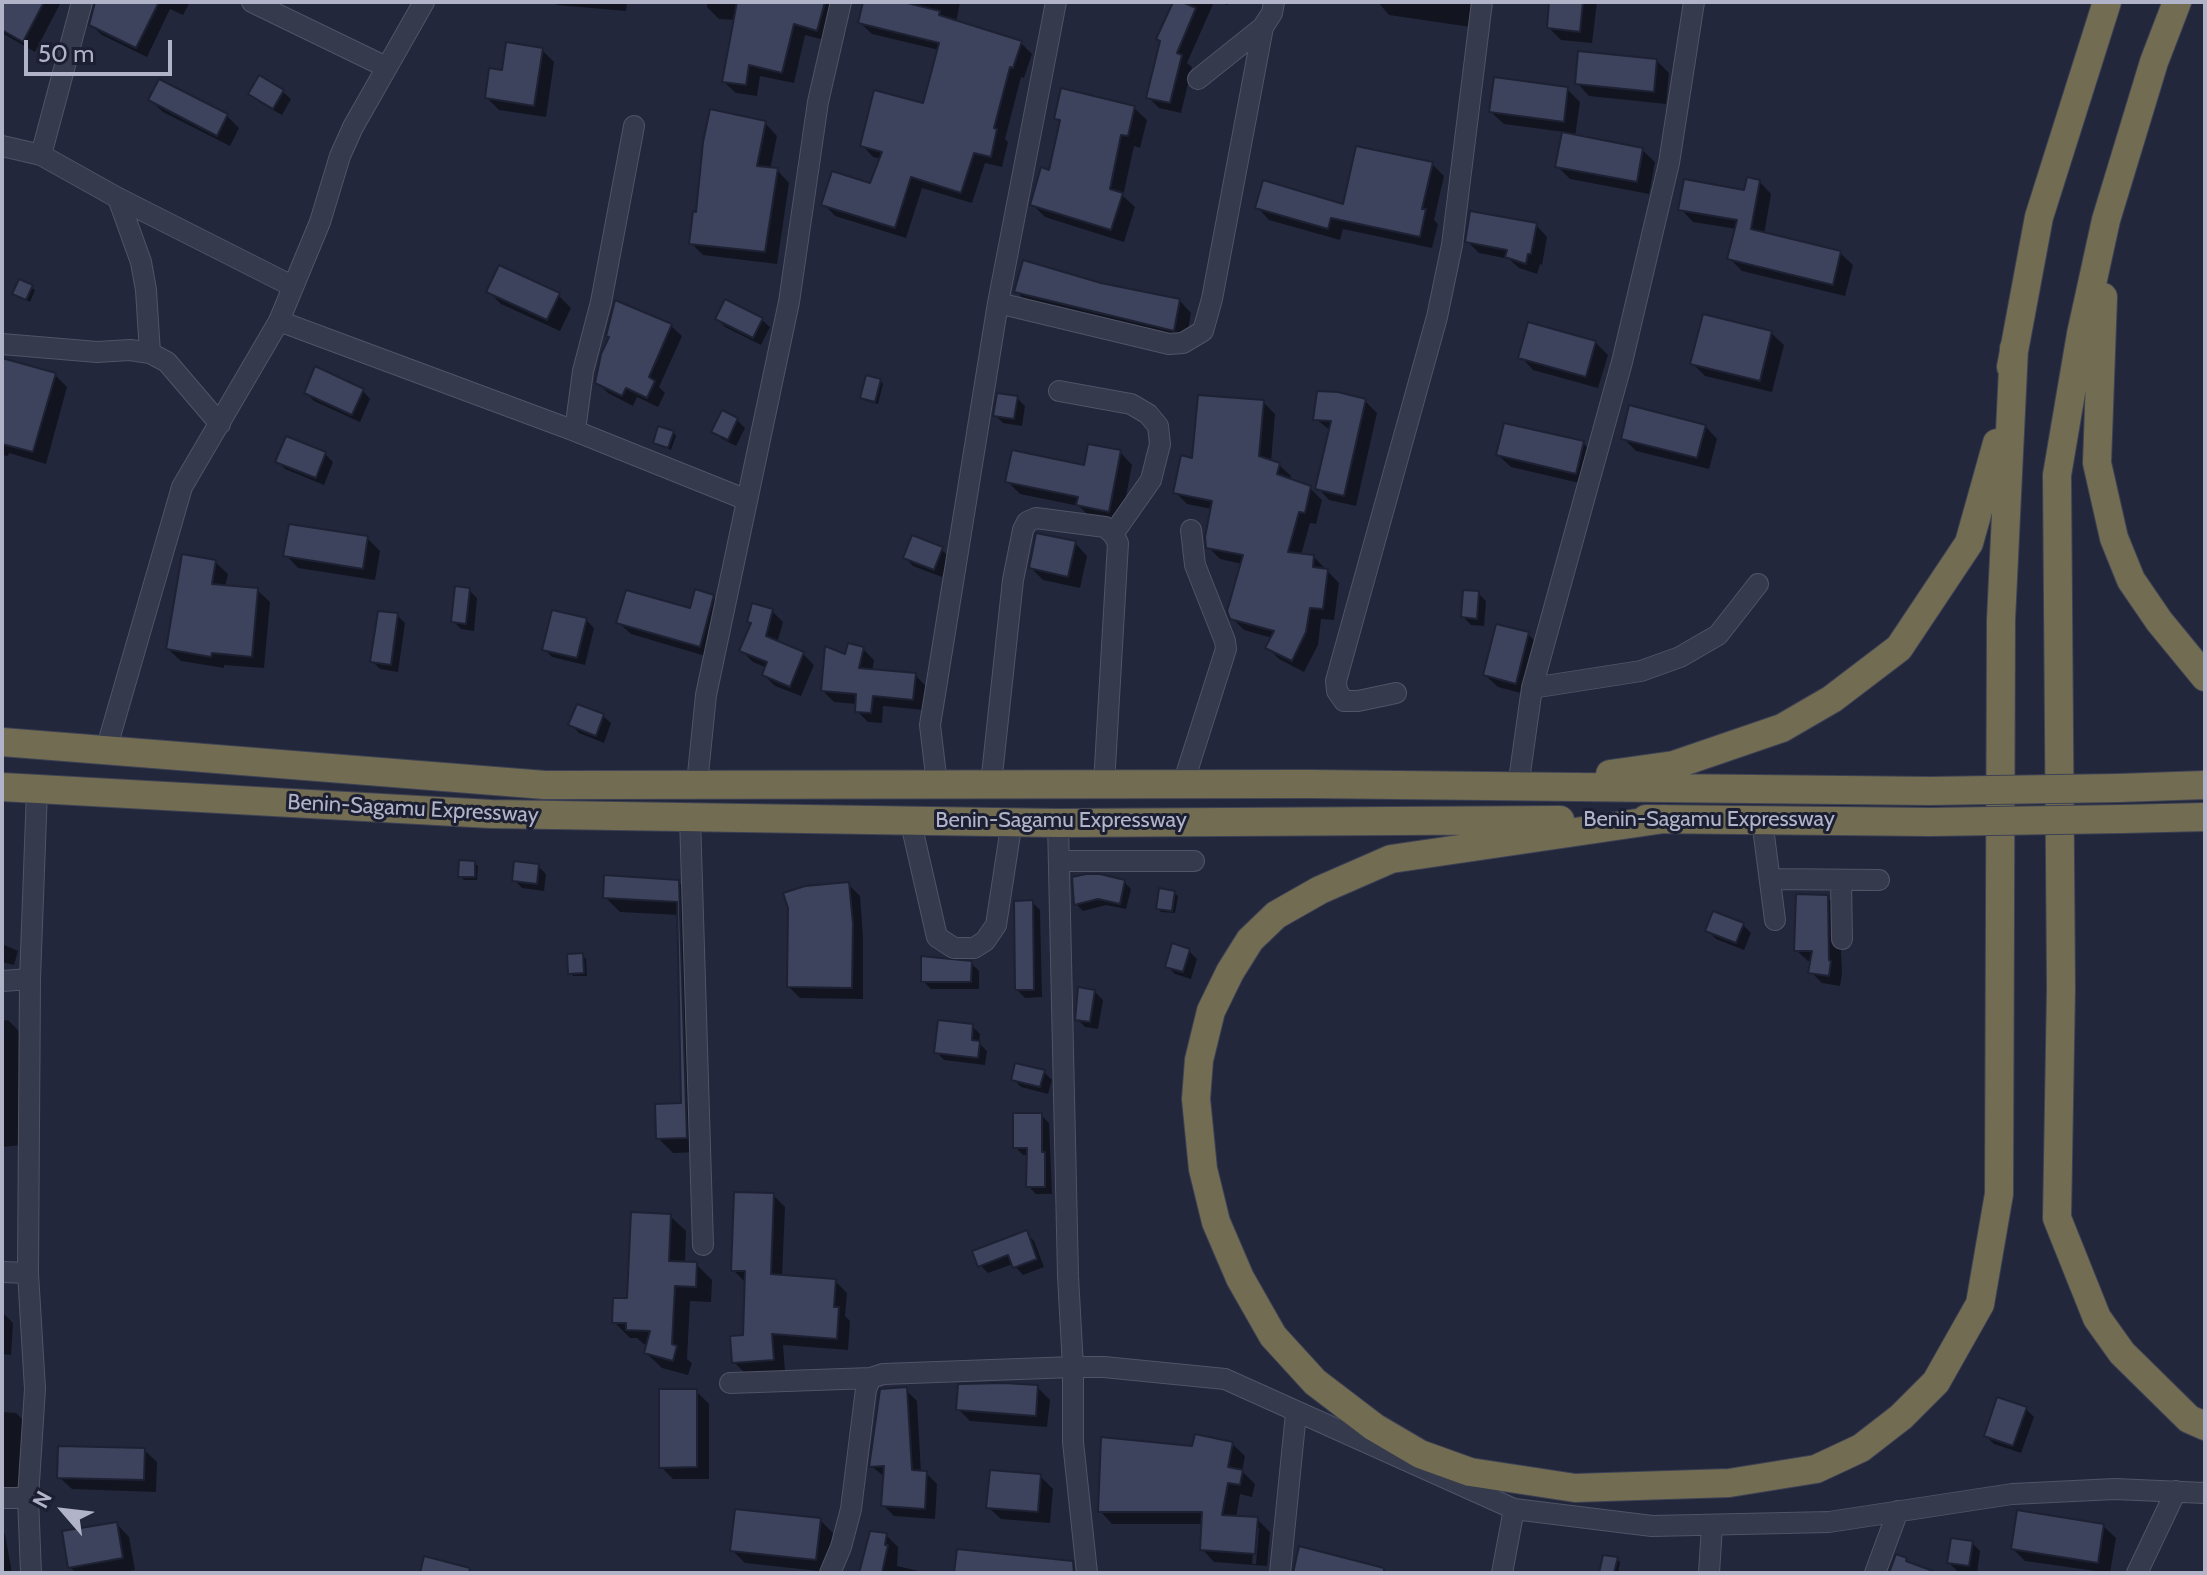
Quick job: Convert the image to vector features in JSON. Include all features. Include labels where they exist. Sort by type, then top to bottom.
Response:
[{"type":"highway","points":[[1518,787],[1674,765],[1782,728],[1832,699],[1899,648],[1969,543],[1993,463],[2039,217],[2107,2]]},
{"type":"highway","points":[[2177,2],[2154,62],[2106,220],[2081,334],[2057,475],[2061,988],[2057,1218],[2097,1318],[2122,1353],[2189,1419],[2205,1426]]},
{"type":"highway","points":[[2106,220],[2097,463],[2114,538],[2131,580],[2159,621],[2205,677]]},
{"type":"highway","points":[[1664,819],[1391,859],[1320,890],[1276,915],[1250,940],[1211,1011],[1199,1060],[1196,1099],[1203,1169],[1216,1222],[1240,1278],[1273,1336],[1315,1382],[1374,1427],[1420,1454],[1470,1472],[1575,1488],[1729,1483],[1816,1469],[1861,1448],[1901,1417],[1936,1382],[1980,1304],[1999,1194],[2001,620],[2014,348]]},
{"type":"highway","points":[[2,742],[545,785],[1183,784],[1930,791],[2205,785]]},
{"type":"highway","name":"Benin-Sagamu Expressway","points":[[2,787],[491,814],[1058,823],[1664,819],[1930,822],[2205,817]]},
{"type":"street","points":[[41,155],[82,2]]},
{"type":"street","points":[[252,2],[386,67]]},
{"type":"street","points":[[106,750],[182,487],[279,321],[320,222],[340,156],[424,2]]},
{"type":"street","points":[[697,784],[706,695],[789,302],[818,102],[841,2]]},
{"type":"street","points":[[937,784],[930,725],[998,303],[1056,2]]},
{"type":"street","points":[[1198,79],[1263,27],[1272,13],[1274,2]]},
{"type":"street","points":[[1396,693],[1344,701],[1337,691],[1336,681],[1437,317],[1452,245],[1482,2]]},
{"type":"street","points":[[1518,787],[1532,688],[1622,362],[1669,163],[1694,2]]},
{"type":"street","points":[[998,303],[1169,344],[1183,343],[1203,331],[1212,299],[1263,27]]},
{"type":"street","points":[[575,431],[583,371],[601,302],[634,126]]},
{"type":"street","points":[[2,146],[41,155],[118,198],[292,286]]},
{"type":"street","points":[[118,198],[141,262],[150,353]]},
{"type":"street","points":[[279,321],[575,431],[747,500]]},
{"type":"street","points":[[2,344],[150,353],[167,362],[220,424]]},
{"type":"street","points":[[1059,391],[1131,404],[1148,414],[1158,426],[1160,444],[1151,480],[1113,534]]},
{"type":"street","points":[[991,784],[1013,580],[1023,530],[1027,522],[1036,518],[1105,527],[1118,543],[1104,784]]},
{"type":"street","points":[[1183,784],[1226,649],[1195,565],[1191,530]]},
{"type":"street","points":[[1532,688],[1641,671],[1680,657],[1718,635],[1758,584]]},
{"type":"street","points":[[31,1573],[28,1498],[35,1389],[28,1273],[30,979],[37,790]]},
{"type":"street","points":[[690,817],[703,1245]]},
{"type":"street","points":[[910,819],[937,937],[954,948],[974,948],[985,941],[996,925],[1012,821]]},
{"type":"street","points":[[1762,820],[1775,920]]},
{"type":"street","points":[[1058,823],[1073,1442],[1087,1573]]},
{"type":"street","points":[[1060,861],[1194,861]]},
{"type":"street","points":[[1771,879],[1879,880]]},
{"type":"street","points":[[1841,880],[1842,939]]},
{"type":"street","points":[[2,981],[30,979]]},
{"type":"street","points":[[2,1272],[28,1273]]},
{"type":"street","points":[[730,1383],[1073,1367],[1104,1367],[1225,1379],[1514,1509],[1652,1526],[1829,1522],[2012,1494],[2115,1489],[2205,1493]]},
{"type":"street","points":[[830,1573],[851,1509],[866,1389],[871,1378]]},
{"type":"street","points":[[1280,1573],[1296,1413]]},
{"type":"street","points":[[2137,1573],[2176,1491]]},
{"type":"street","points":[[2,1498],[28,1498]]},
{"type":"street","points":[[1502,1573],[1514,1509]]},
{"type":"street","points":[[1875,1573],[1898,1511]]},
{"type":"street","points":[[1709,1573],[1712,1526]]},
{"type":"building","points":[[2,2],[44,2],[23,42],[2,30]]},
{"type":"building","points":[[95,2],[159,2],[136,48],[89,25]]},
{"type":"building","points":[[737,2],[825,2],[817,31],[794,24],[782,73],[749,65],[746,85],[722,82]]},
{"type":"building","points":[[863,2],[903,2],[940,11],[939,15],[1022,41],[1013,68],[1010,67],[994,128],[997,129],[991,157],[974,153],[961,193],[911,177],[895,228],[821,205],[832,171],[870,183],[882,152],[860,146],[874,90],[923,103],[939,43],[858,23]]},
{"type":"building","points":[[1173,2],[1196,8],[1177,53],[1182,55],[1170,103],[1146,98],[1160,41],[1156,39]]},
{"type":"building","points":[[1549,2],[1583,2],[1580,32],[1547,28]]},
{"type":"building","points":[[506,42],[543,48],[534,106],[485,98],[489,68],[502,70]]},
{"type":"building","points":[[1578,51],[1657,59],[1654,92],[1575,84]]},
{"type":"building","points":[[259,75],[284,90],[273,109],[248,94]]},
{"type":"building","points":[[1494,77],[1568,87],[1564,122],[1489,112]]},
{"type":"building","points":[[159,79],[228,114],[217,136],[148,100]]},
{"type":"building","points":[[1061,88],[1135,106],[1128,136],[1121,135],[1110,189],[1123,193],[1111,230],[1030,205],[1041,167],[1049,170],[1060,120],[1054,119]]},
{"type":"building","points":[[710,109],[766,121],[757,166],[778,168],[765,252],[689,244]]},
{"type":"building","points":[[1562,132],[1643,148],[1637,182],[1555,167]]},
{"type":"building","points":[[1356,146],[1433,162],[1422,209],[1426,209],[1420,237],[1331,218],[1328,229],[1255,208],[1263,180],[1343,204]]},
{"type":"building","points":[[1747,177],[1760,180],[1751,229],[1841,251],[1833,285],[1727,259],[1737,220],[1678,210],[1684,179],[1744,190]]},
{"type":"building","points":[[1470,211],[1537,223],[1526,264],[1505,257],[1507,250],[1465,242]]},
{"type":"building","points":[[1023,260],[1101,283],[1180,299],[1174,331],[1014,292]]},
{"type":"building","points":[[499,265],[560,293],[547,320],[486,292]]},
{"type":"building","points":[[19,279],[33,285],[26,300],[12,294]]},
{"type":"building","points":[[725,299],[763,318],[753,338],[715,319]]},
{"type":"building","points":[[615,300],[672,324],[649,377],[655,381],[647,398],[626,388],[622,396],[595,383],[601,354],[609,337],[606,336]]},
{"type":"building","points":[[1703,314],[1772,331],[1760,381],[1690,364]]},
{"type":"building","points":[[1528,322],[1596,341],[1586,377],[1518,358]]},
{"type":"building","points":[[2,358],[56,373],[33,452],[2,444]]},
{"type":"building","points":[[315,366],[364,389],[352,415],[304,393]]},
{"type":"building","points":[[866,375],[881,379],[875,402],[860,398]]},
{"type":"building","points":[[1317,391],[1366,399],[1344,496],[1315,489],[1331,421],[1313,420]]},
{"type":"building","points":[[997,393],[1018,396],[1014,419],[993,416]]},
{"type":"building","points":[[1198,395],[1264,400],[1259,456],[1280,463],[1277,474],[1311,486],[1305,513],[1299,512],[1288,552],[1314,555],[1313,567],[1328,569],[1323,609],[1310,608],[1306,632],[1292,661],[1265,648],[1274,631],[1230,619],[1227,611],[1243,555],[1206,548],[1212,501],[1173,493],[1181,455],[1192,458]]},
{"type":"building","points":[[1629,405],[1706,425],[1697,458],[1621,439]]},
{"type":"building","points":[[722,410],[738,418],[728,440],[711,432]]},
{"type":"building","points":[[1504,423],[1584,441],[1576,474],[1496,455]]},
{"type":"building","points":[[658,426],[674,431],[668,448],[653,443]]},
{"type":"building","points":[[286,436],[326,452],[316,478],[275,462]]},
{"type":"building","points":[[1088,444],[1121,450],[1109,512],[1076,505],[1078,497],[1005,482],[1012,450],[1084,465]]},
{"type":"building","points":[[289,524],[368,536],[363,569],[283,556]]},
{"type":"building","points":[[1036,533],[1076,541],[1068,577],[1029,568]]},
{"type":"building","points":[[912,535],[943,547],[934,570],[903,558]]},
{"type":"building","points":[[182,554],[216,560],[212,584],[258,588],[252,657],[212,653],[211,657],[166,649]]},
{"type":"building","points":[[455,586],[470,588],[466,624],[451,622]]},
{"type":"building","points":[[695,589],[714,595],[700,647],[616,623],[626,590],[690,608]]},
{"type":"building","points":[[1463,590],[1479,591],[1477,619],[1461,617]]},
{"type":"building","points":[[752,603],[773,609],[766,636],[804,652],[790,687],[762,675],[767,662],[739,651],[751,623],[747,622]]},
{"type":"building","points":[[552,610],[587,618],[577,658],[542,650]]},
{"type":"building","points":[[378,611],[398,613],[391,665],[370,662]]},
{"type":"building","points":[[1496,624],[1529,632],[1516,684],[1483,675]]},
{"type":"building","points":[[848,643],[864,647],[859,668],[916,673],[913,700],[873,696],[871,713],[855,712],[856,694],[821,691],[825,646],[845,654]]},
{"type":"building","points":[[577,704],[604,714],[596,736],[568,725]]},
{"type":"building","points":[[459,860],[475,861],[475,877],[458,877]]},
{"type":"building","points":[[514,861],[539,864],[537,884],[512,881]]},
{"type":"building","points":[[1086,874],[1125,880],[1120,904],[1098,899],[1074,905],[1072,877]]},
{"type":"building","points":[[604,875],[679,880],[687,1138],[656,1139],[655,1104],[681,1103],[677,902],[603,898]]},
{"type":"building","points":[[849,882],[853,924],[852,988],[787,987],[788,908],[783,893],[805,886]]},
{"type":"building","points":[[1159,888],[1175,891],[1172,911],[1156,909]]},
{"type":"building","points":[[1796,894],[1828,895],[1829,976],[1808,973],[1812,951],[1794,951]]},
{"type":"building","points":[[1033,900],[1034,990],[1015,990],[1014,901]]},
{"type":"building","points":[[1713,911],[1744,923],[1736,943],[1705,931]]},
{"type":"building","points":[[1172,943],[1190,949],[1183,972],[1165,967]]},
{"type":"building","points":[[583,953],[584,973],[568,974],[567,954]]},
{"type":"building","points":[[921,956],[972,961],[971,982],[921,982]]},
{"type":"building","points":[[1078,987],[1095,990],[1090,1022],[1075,1020]]},
{"type":"building","points":[[938,1020],[973,1024],[972,1040],[980,1041],[978,1058],[934,1053]]},
{"type":"building","points":[[1015,1063],[1045,1070],[1040,1087],[1011,1080]]},
{"type":"building","points":[[1013,1113],[1042,1113],[1045,1187],[1026,1187],[1027,1148],[1013,1148]]},
{"type":"building","points":[[734,1192],[774,1193],[771,1274],[836,1279],[834,1307],[839,1307],[837,1339],[772,1334],[774,1360],[732,1363],[730,1336],[743,1335],[745,1271],[731,1271]]},
{"type":"building","points":[[631,1212],[671,1214],[669,1261],[697,1262],[696,1287],[675,1286],[672,1344],[677,1346],[673,1361],[644,1353],[650,1331],[626,1330],[626,1323],[612,1323],[613,1298],[627,1298]]},
{"type":"building","points":[[1027,1230],[1037,1259],[1013,1268],[1008,1255],[978,1267],[972,1251]]},
{"type":"building","points":[[958,1384],[1038,1385],[1036,1416],[956,1410]]},
{"type":"building","points":[[907,1387],[912,1470],[927,1471],[925,1509],[881,1506],[884,1466],[869,1467],[880,1389]]},
{"type":"building","points":[[659,1389],[697,1389],[697,1467],[659,1468]]},
{"type":"building","points":[[1997,1397],[2027,1407],[2013,1446],[1984,1436]]},
{"type":"building","points":[[1195,1434],[1233,1442],[1228,1467],[1243,1470],[1240,1485],[1228,1483],[1222,1515],[1258,1517],[1255,1554],[1200,1550],[1202,1512],[1098,1512],[1101,1437],[1192,1446]]},
{"type":"building","points":[[58,1446],[145,1448],[144,1480],[57,1478]]},
{"type":"building","points":[[990,1470],[1041,1474],[1038,1512],[986,1508]]},
{"type":"building","points":[[735,1509],[821,1518],[816,1560],[730,1551]]},
{"type":"building","points":[[2017,1510],[2104,1524],[2098,1563],[2011,1549]]},
{"type":"building","points":[[117,1522],[123,1558],[68,1568],[62,1531]]},
{"type":"building","points":[[870,1531],[887,1533],[885,1545],[888,1545],[882,1573],[859,1573]]},
{"type":"building","points":[[1951,1538],[1973,1541],[1969,1566],[1947,1563]]},
{"type":"building","points":[[1299,1546],[1384,1568],[1384,1573],[1293,1573]]},
{"type":"building","points":[[957,1549],[1073,1561],[1074,1573],[954,1573]]},
{"type":"building","points":[[1896,1554],[1933,1571],[1933,1573],[1889,1573]]},
{"type":"building","points":[[1603,1555],[1618,1557],[1614,1573],[1599,1573]]},
{"type":"building","points":[[424,1556],[470,1568],[469,1573],[420,1573]]}]
